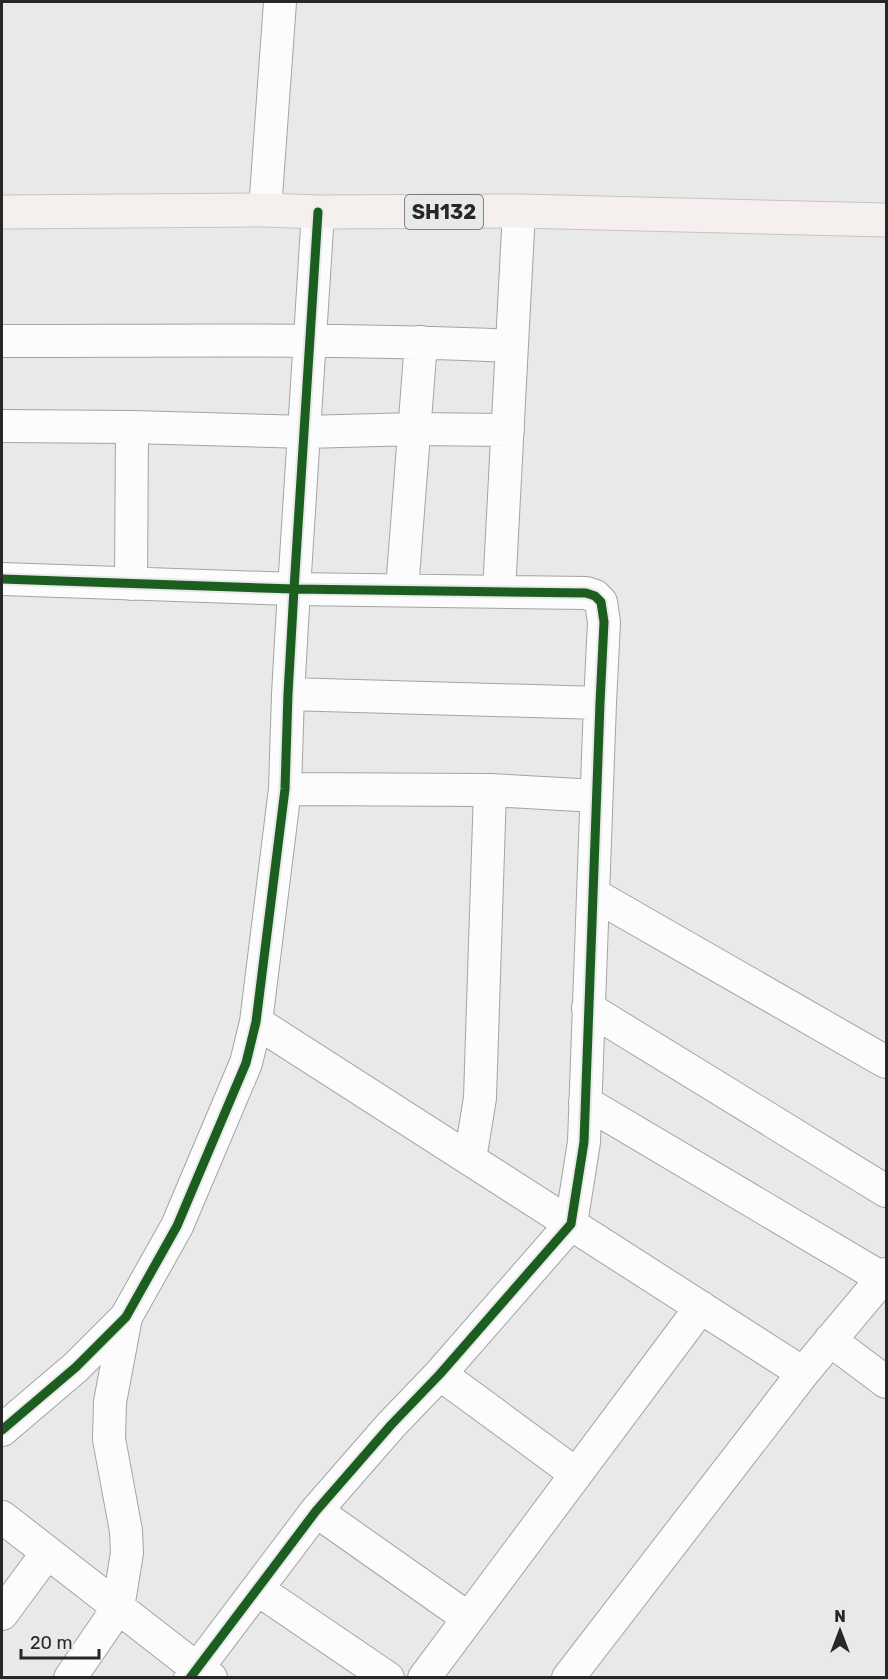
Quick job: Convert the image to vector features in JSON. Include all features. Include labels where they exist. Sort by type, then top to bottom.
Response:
[{"type":"main road","name":"SH132","points":[[2,212],[519,211],[886,220]]},
{"type":"street","points":[[265,210],[280,2]]},
{"type":"street","points":[[499,592],[519,211]]},
{"type":"street","points":[[2,1430],[76,1367],[126,1317],[177,1226],[246,1063],[256,1022],[285,789],[294,589],[318,212]]},
{"type":"street","points":[[2,341],[309,340],[512,346]]},
{"type":"street","points":[[402,590],[421,342]]},
{"type":"street","points":[[2,426],[305,432],[415,429],[508,430]]},
{"type":"street","points":[[130,584],[132,427]]},
{"type":"street","points":[[2,579],[294,589],[586,593],[595,596],[601,602],[604,622],[584,1142],[571,1224],[441,1374],[391,1425],[316,1511],[257,1589],[199,1674],[2,1517]]},
{"type":"street","points":[[288,694],[600,703]]},
{"type":"street","points":[[285,789],[490,790],[596,796]]},
{"type":"street","points":[[471,1160],[480,1098],[490,790]]},
{"type":"street","points":[[592,894],[886,1062]]},
{"type":"street","points":[[588,1008],[886,1191]]},
{"type":"street","points":[[256,1022],[803,1373]]},
{"type":"street","points":[[568,1677],[803,1373],[884,1276],[585,1102]]},
{"type":"street","points":[[424,1677],[701,1307]]},
{"type":"street","points":[[70,1677],[118,1608],[127,1553],[126,1531],[109,1439],[110,1402],[126,1317]]},
{"type":"street","points":[[830,1341],[886,1382]]},
{"type":"street","points":[[441,1374],[576,1474]]},
{"type":"street","points":[[316,1511],[468,1618]]},
{"type":"street","points":[[2,1614],[47,1553]]},
{"type":"street","points":[[257,1589],[388,1677]]},
{"type":"cycle path","points":[[2,1430],[76,1367],[126,1317],[177,1226],[246,1063],[256,1022],[285,789],[294,589],[318,212]]},
{"type":"cycle path","points":[[2,579],[294,589],[586,593],[595,596],[601,602],[604,622],[584,1142],[571,1224],[316,1511],[190,1678]]}]
